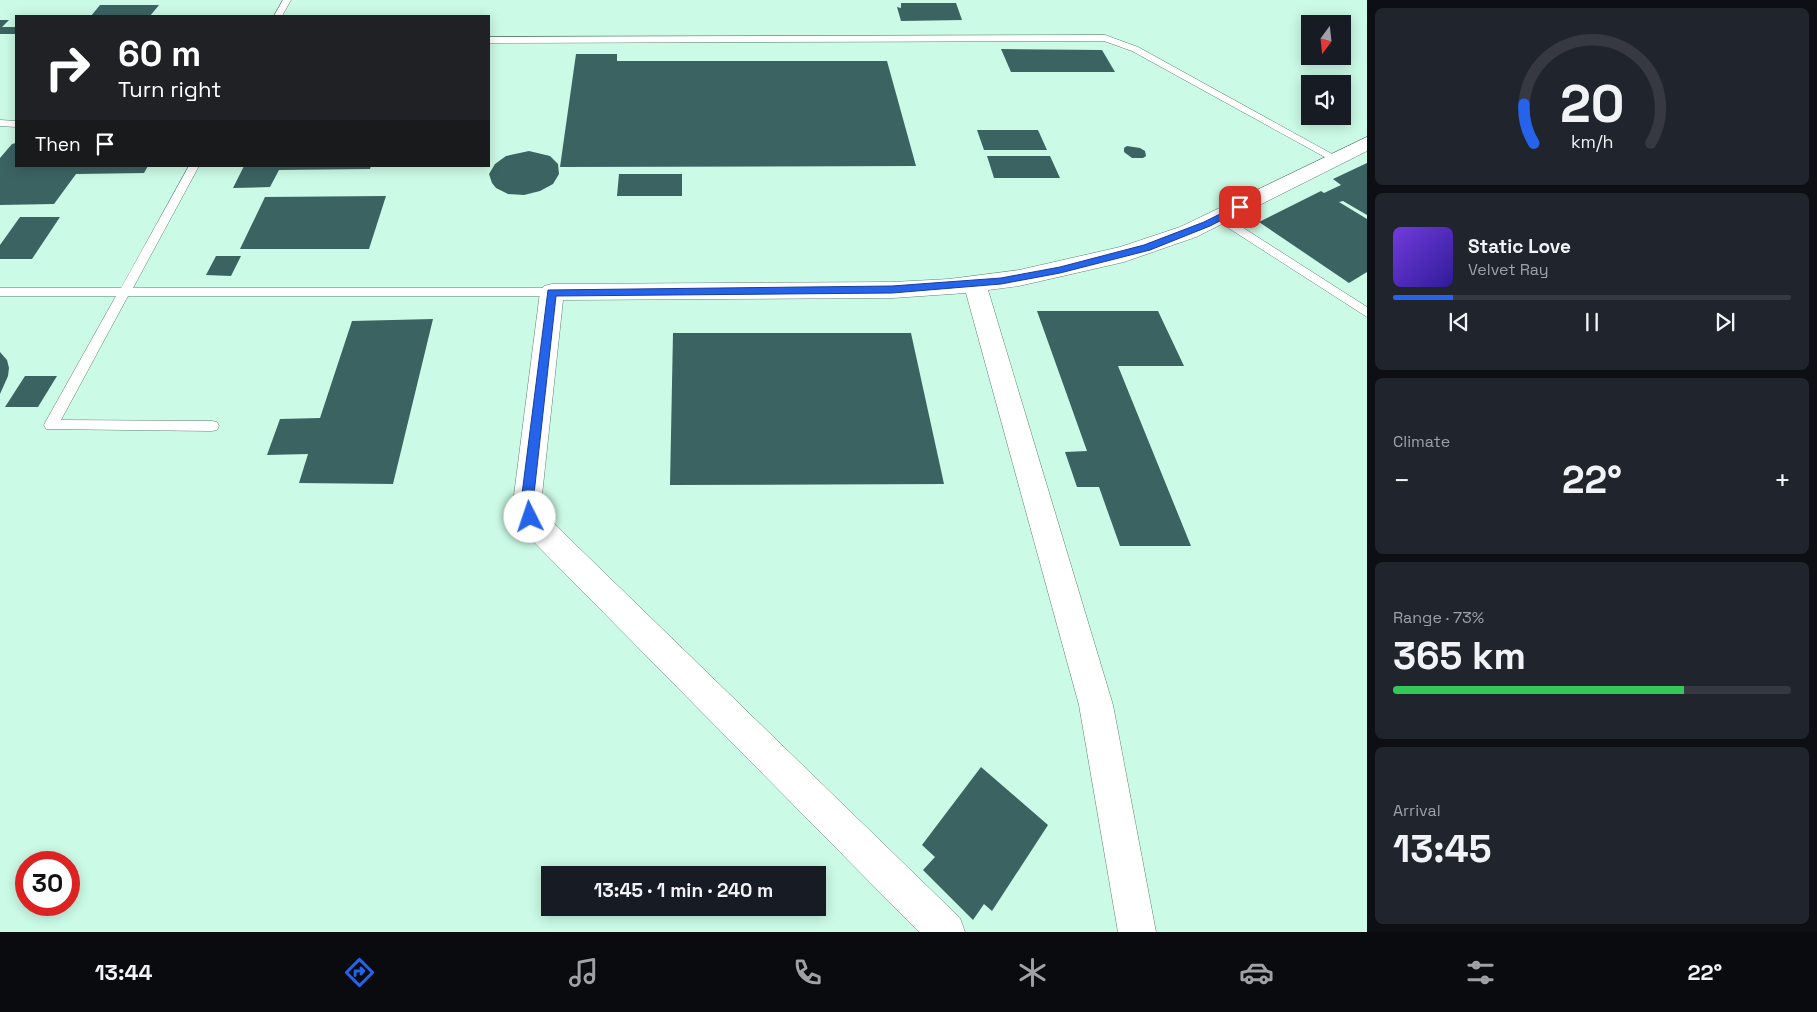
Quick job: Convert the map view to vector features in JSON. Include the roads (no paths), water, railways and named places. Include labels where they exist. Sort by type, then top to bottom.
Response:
[{"type":"street","points":[[946,932],[534,523],[528,510],[528,494],[552,292],[892,290],[975,284],[1040,274],[1124,254],[1168,240],[1220,218],[1367,143]]},
{"type":"street","points":[[975,284],[1094,697],[1137,932]]},
{"type":"lane","points":[[279,15],[287,0]]},
{"type":"lane","points":[[490,40],[1104,38],[1135,49],[1336,159]]},
{"type":"lane","points":[[0,123],[15,124]]},
{"type":"lane","points":[[193,167],[51,425],[212,426]]},
{"type":"lane","points":[[1220,218],[1367,313]]},
{"type":"lane","points":[[0,292],[552,292]]}]
